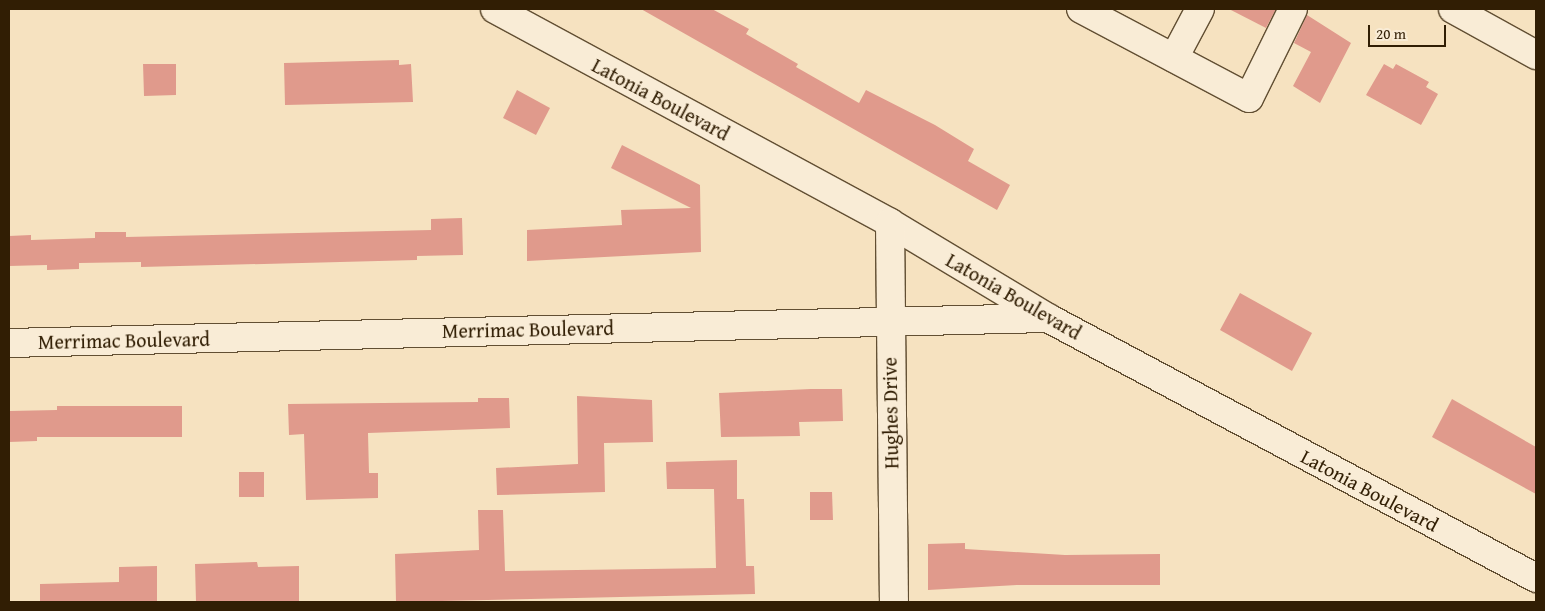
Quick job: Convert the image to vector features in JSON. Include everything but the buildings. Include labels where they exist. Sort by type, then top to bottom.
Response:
[{"type":"street","name":"Latonia Boulevard","points":[[495,9],[890,223],[1048,318],[1536,578]]},
{"type":"street","points":[[1081,9],[1249,98],[1293,9]]},
{"type":"street","points":[[1174,58],[1200,9]]},
{"type":"street","points":[[1453,9],[1536,55]]},
{"type":"street","name":"Hughes Drive","points":[[890,223],[888,320],[894,602]]},
{"type":"street","name":"Merrimac Boulevard","points":[[9,343],[888,320],[1048,318]]}]
